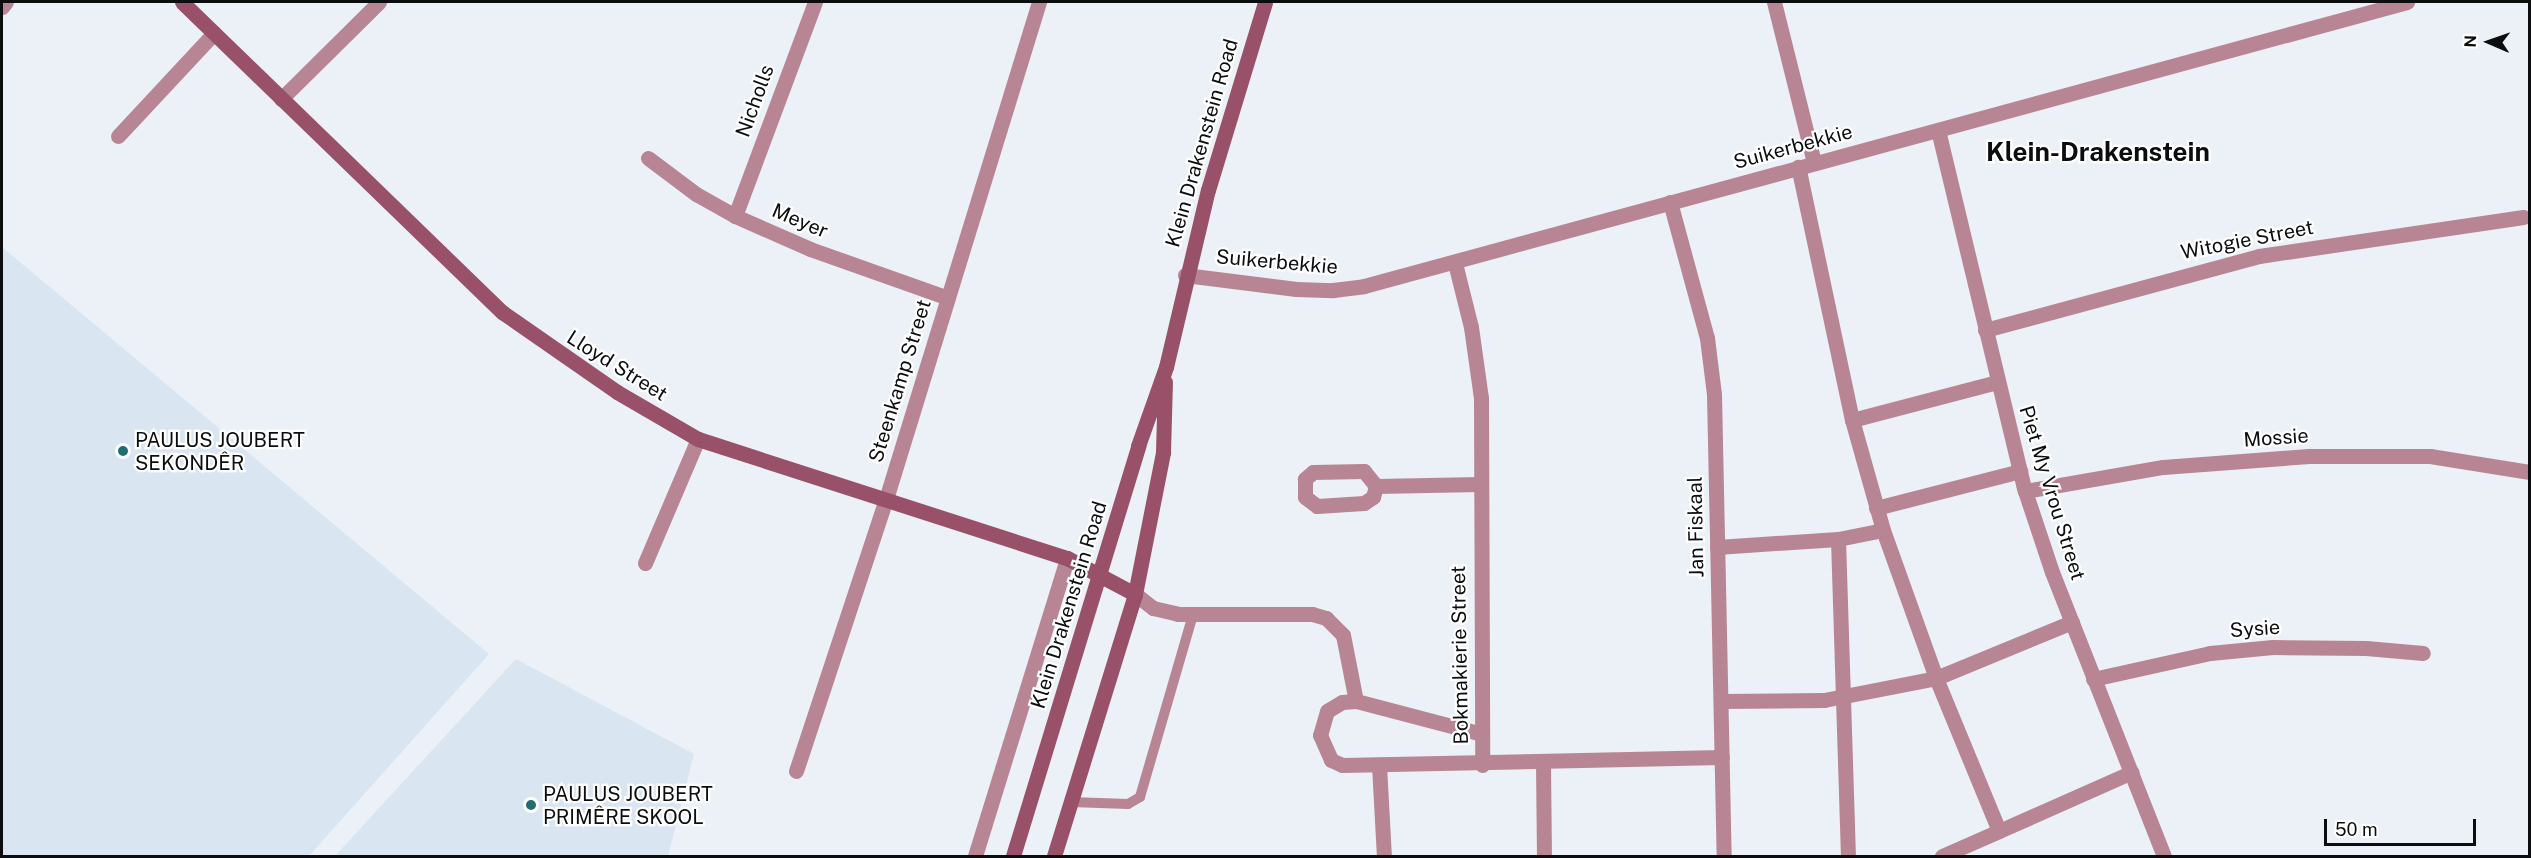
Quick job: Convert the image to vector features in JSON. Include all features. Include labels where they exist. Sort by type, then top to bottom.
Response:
[{"type":"main road","name":"Lloyd Street","points":[[182,2],[502,312],[550,349],[698,439],[1067,558],[1101,573],[1136,594]]},
{"type":"main road","name":"Klein Drakenstein Road","points":[[1012,856],[1101,573],[1138,446],[1166,367],[1185,275],[1265,2]]},
{"type":"main road","name":"Klein Drakenstein Road","points":[[1054,856],[1136,594],[1163,452],[1166,367]]},
{"type":"street","points":[[2,7],[6,2]]},
{"type":"street","points":[[281,99],[379,2]]},
{"type":"street","name":"Nicholls","points":[[735,216],[815,2]]},
{"type":"street","name":"Steenkamp Street","points":[[796,771],[886,499],[1039,2]]},
{"type":"street","points":[[1774,2],[1814,163]]},
{"type":"street","name":"Suikerbekkie","points":[[1185,275],[1333,290],[1455,262],[2407,2]]},
{"type":"street","points":[[118,136],[214,33]]},
{"type":"street","name":"Piet My Vrou Street","points":[[1938,130],[2025,491],[2093,679],[2133,772],[2164,856]]},
{"type":"street","name":"Meyer","points":[[648,158],[696,194],[735,216],[810,249],[948,298]]},
{"type":"street","points":[[1798,167],[1852,420],[1876,508],[1935,678],[2000,831]]},
{"type":"street","name":"Jan Fiskaal","points":[[1670,202],[1711,366],[1724,856]]},
{"type":"street","name":"Witogie Street","points":[[1985,330],[2259,256],[2523,217]]},
{"type":"street","name":"Bokmakierie Street","points":[[1455,262],[1478,368],[1482,765],[1722,757]]},
{"type":"street","points":[[1852,420],[1997,382]]},
{"type":"street","points":[[645,563],[698,439]]},
{"type":"street","name":"Mossie","points":[[2025,491],[2163,467],[2309,456],[2430,456],[2529,472]]},
{"type":"street","points":[[1876,508],[2020,471]]},
{"type":"street","points":[[1376,486],[1479,484]]},
{"type":"street","points":[[1717,547],[1838,539],[1883,530]]},
{"type":"street","points":[[1838,539],[1848,856]]},
{"type":"street","points":[[975,856],[1067,558]]},
{"type":"street","points":[[1136,594],[1153,608],[1193,615],[1312,614],[1326,618],[1343,635],[1350,657],[1356,700]]},
{"type":"street","points":[[1721,701],[1842,698],[1935,678],[2072,622]]},
{"type":"street","name":"Sysie","points":[[2093,679],[2210,653],[2274,647],[2366,648],[2423,653]]},
{"type":"street","points":[[1482,734],[1356,700],[1342,702],[1327,711],[1320,735],[1323,748],[1331,760],[1342,765],[1482,765]]},
{"type":"street","points":[[1544,763],[1544,856]]},
{"type":"street","points":[[1379,765],[1384,856]]},
{"type":"street","points":[[1942,856],[2133,772]]},
{"type":"lane","points":[[1071,802],[1128,804],[1140,796],[1193,615]]},
{"type":"shaded area","name":"PAULUS JOUBERT SEKONDÊR","points":[[2,247],[489,654],[309,856],[2,856]]},
{"type":"shaded area","name":"PAULUS JOUBERT PRIMÊRE SKOOL","points":[[516,659],[694,754],[668,856],[335,856]]},
{"type":"place","name":"PAULUS JOUBERT SEKONDÊR","points":[[123,451]]},
{"type":"place","name":"PAULUS JOUBERT PRIMÊRE SKOOL","points":[[531,805]]},
{"type":"district","name":"Klein-Drakenstein","points":[[2098,152]]}]
